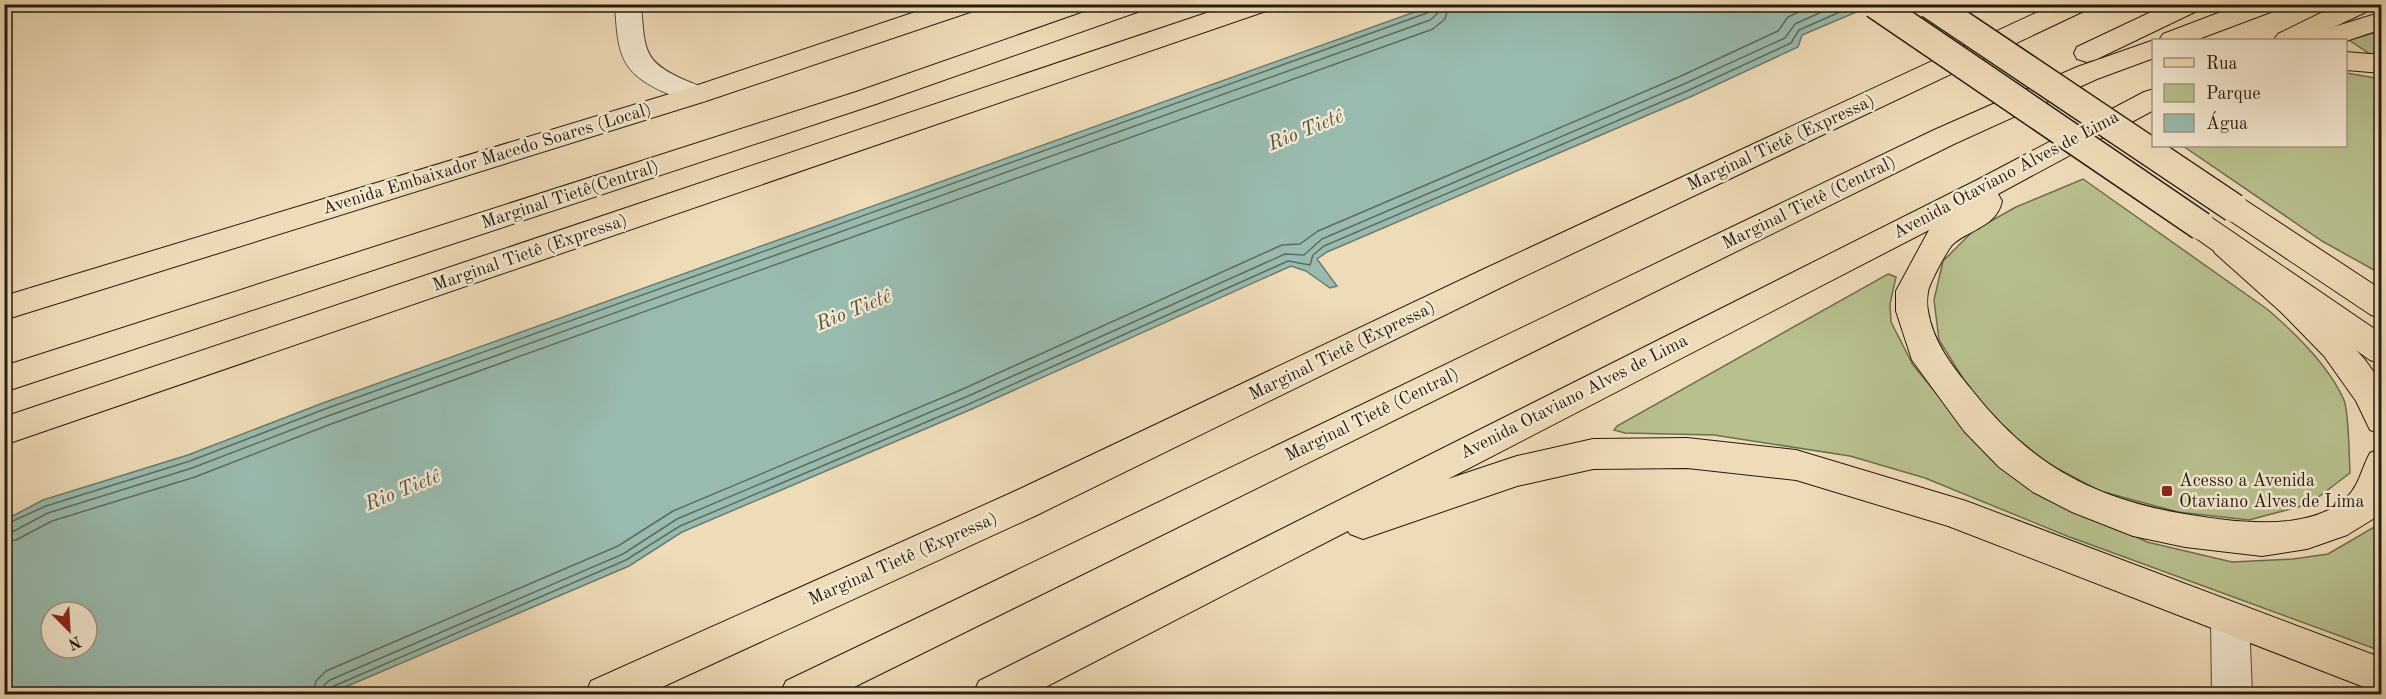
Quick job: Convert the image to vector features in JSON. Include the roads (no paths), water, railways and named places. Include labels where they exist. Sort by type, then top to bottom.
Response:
[{"type":"main road","name":"Avenida Embaixador Macedo Soares (Local)","points":[[4,308],[696,94],[967,4]]},
{"type":"main road","name":"Marginal Tietê(Central)","points":[[4,379],[854,102],[1134,4]]},
{"type":"main road","name":"Marginal Tietê (Expressa)","points":[[4,431],[1260,4]]},
{"type":"main road","points":[[1875,4],[2382,351]]},
{"type":"main road","points":[[1930,4],[2382,306]]},
{"type":"main road","name":"Marginal Tietê (Expressa)","points":[[605,694],[1024,504],[1495,278],[2077,4]]},
{"type":"main road","points":[[1944,137],[1985,105],[2120,36],[2190,4]]},
{"type":"main road","points":[[2175,39],[2267,4]]},
{"type":"main road","points":[[2289,39],[2361,4]]},
{"type":"main road","points":[[2323,39],[2382,20]]},
{"type":"main road","points":[[1944,137],[2088,73],[2152,49]]},
{"type":"main road","points":[[2347,61],[2382,64]]},
{"type":"main road","name":"Avenida Otaviano Alves de Lima","points":[[993,694],[1989,186],[2152,99]]},
{"type":"main road","name":"Marginal Tietê (Central)","points":[[800,694],[1944,137]]},
{"type":"main road","points":[[1989,186],[1986,210],[1940,238],[1912,291],[1912,311],[1929,360],[1976,421],[2011,457],[2056,486],[2085,501],[2133,520],[2185,531],[2262,540],[2307,533],[2334,524],[2360,508],[2375,485],[2382,463]]},
{"type":"main road","points":[[2226,245],[2299,310],[2336,349],[2370,392],[2382,420]]},
{"type":"main road","points":[[2315,262],[2382,288]]},
{"type":"main road","points":[[1317,528],[1355,526],[1517,471],[1593,454],[1687,453],[1796,465],[1953,512],[2382,677]]},
{"type":"street","points":[[628,4],[630,44],[640,67],[654,78],[696,94]]},
{"type":"street","points":[[2230,620],[2232,694]]},
{"type":"water","name":"Rio Tietê","points":[[1434,5],[1873,5],[1802,35],[1798,47],[1690,97],[1327,252],[1317,259],[1337,286],[1330,288],[1306,271],[1291,266],[972,409],[682,532],[629,566],[329,694],[5,694],[5,520],[43,500],[188,455],[323,403]]},
{"type":"place","name":"Acesso a Avenida Otaviano Alves de Lima","points":[[2167,491]]}]
